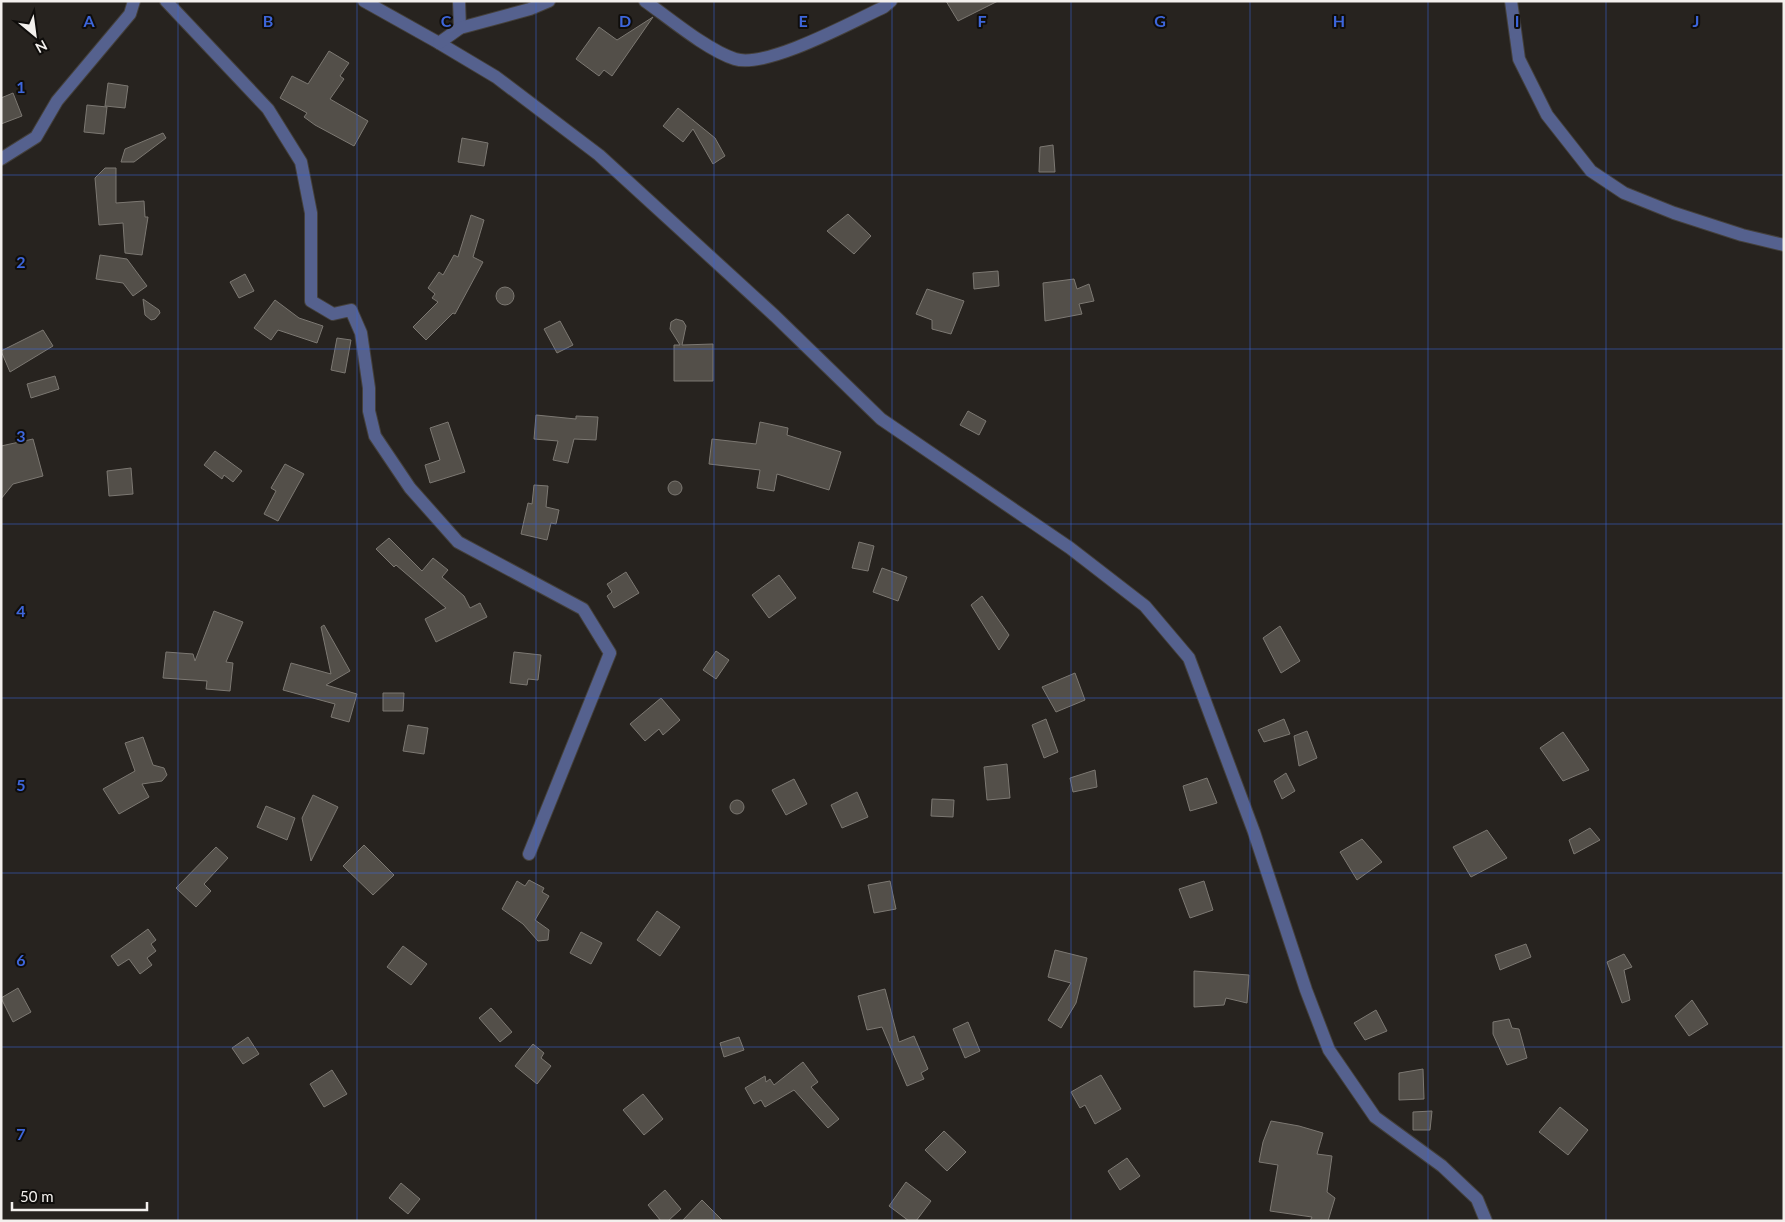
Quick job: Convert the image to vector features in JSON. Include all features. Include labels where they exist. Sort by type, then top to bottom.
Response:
[{"type":"street","points":[[1,160],[36,137],[57,101],[130,14],[134,1]]},
{"type":"street","points":[[166,1],[268,109],[301,162],[311,213],[312,301],[333,314],[351,310],[354,315],[361,333],[369,388],[369,411],[375,436],[410,488],[458,542],[583,609],[610,653],[530,854]]},
{"type":"street","points":[[364,1],[439,43],[496,78],[599,155],[774,316],[881,419],[1070,548],[1145,606],[1189,658],[1254,832],[1306,990],[1329,1050],[1375,1117],[1442,1166],[1477,1199],[1486,1221]]},
{"type":"street","points":[[459,1],[460,28]]},
{"type":"street","points":[[439,43],[460,28],[530,9],[549,1]]},
{"type":"street","points":[[644,1],[709,45],[735,59],[758,60],[806,43],[884,7],[891,1]]},
{"type":"street","points":[[1511,1],[1519,59],[1546,116],[1590,171],[1624,193],[1674,213],[1742,236],[1784,245]]},
{"type":"building","points":[[946,1],[998,1],[958,21]]},
{"type":"building","points":[[653,17],[612,76],[604,70],[599,76],[576,59],[599,27],[617,40]]},
{"type":"building","points":[[329,51],[349,63],[340,76],[344,79],[330,99],[368,121],[354,146],[315,125],[304,117],[307,113],[280,98],[292,76],[308,84]]},
{"type":"building","points":[[108,83],[128,86],[125,108],[105,106]]},
{"type":"building","points":[[13,93],[22,116],[1,124],[1,98]]},
{"type":"building","points":[[87,105],[107,107],[104,134],[84,132]]},
{"type":"building","points":[[678,108],[715,138],[725,156],[713,164],[693,129],[683,142],[663,126]]},
{"type":"building","points":[[163,133],[166,138],[134,162],[121,162],[125,149]]},
{"type":"building","points":[[462,138],[488,143],[484,166],[458,162]]},
{"type":"building","points":[[1053,145],[1055,172],[1039,172],[1040,147]]},
{"type":"building","points":[[105,168],[116,168],[116,203],[144,201],[145,217],[148,217],[142,255],[125,253],[123,223],[99,225],[95,178]]},
{"type":"building","points":[[848,214],[871,236],[854,254],[827,231]]},
{"type":"building","points":[[471,215],[484,220],[473,257],[483,262],[455,314],[453,313],[426,340],[413,327],[438,302],[432,298],[435,294],[428,288],[439,272],[443,275],[454,255],[458,257]]},
{"type":"building","points":[[100,255],[127,259],[147,286],[133,296],[123,283],[96,279]]},
{"type":"building","points":[[998,271],[999,286],[974,289],[973,273]]},
{"type":"building","points":[[245,274],[254,291],[239,298],[230,282]]},
{"type":"building","points":[[1074,279],[1077,289],[1089,284],[1094,301],[1079,304],[1082,314],[1045,321],[1043,283]]},
{"type":"building","points":[[505,287],[511,290],[514,296],[511,302],[505,305],[499,302],[496,296],[499,290]]},
{"type":"building","points":[[927,289],[964,301],[951,334],[932,329],[932,320],[916,314]]},
{"type":"building","points":[[143,299],[159,310],[160,313],[155,319],[151,320],[145,315]]},
{"type":"building","points":[[275,300],[299,318],[323,326],[317,343],[278,330],[271,340],[254,328]]},
{"type":"building","points":[[676,319],[683,321],[686,326],[682,345],[713,344],[713,381],[674,381],[674,345],[680,345],[670,329],[671,322]]},
{"type":"building","points":[[560,321],[573,345],[557,353],[544,329]]},
{"type":"building","points":[[43,330],[53,346],[10,372],[1,351]]},
{"type":"building","points":[[337,338],[351,340],[345,373],[331,370]]},
{"type":"building","points":[[55,376],[59,389],[31,398],[27,384]]},
{"type":"building","points":[[968,411],[986,421],[979,435],[960,425]]},
{"type":"building","points":[[536,415],[576,419],[576,416],[598,417],[596,440],[574,439],[568,463],[553,460],[558,441],[534,439]]},
{"type":"building","points":[[448,422],[465,472],[430,483],[425,465],[440,460],[430,428]]},
{"type":"building","points":[[760,422],[788,428],[787,435],[841,452],[829,490],[777,474],[774,491],[757,488],[760,470],[709,464],[712,439],[756,444]]},
{"type":"building","points":[[33,439],[43,476],[13,484],[1,499],[1,446]]},
{"type":"building","points":[[215,451],[242,471],[233,482],[224,475],[222,479],[204,465]]},
{"type":"building","points":[[285,464],[304,474],[278,521],[264,514],[276,491],[271,488]]},
{"type":"building","points":[[131,468],[133,494],[109,496],[107,471]]},
{"type":"building","points":[[672,481],[678,481],[682,488],[678,495],[672,495],[668,491],[668,485]]},
{"type":"building","points":[[534,485],[548,486],[546,507],[559,510],[556,524],[551,523],[547,540],[521,534],[528,503],[532,504]]},
{"type":"building","points":[[389,538],[422,571],[433,558],[448,570],[442,577],[464,596],[470,608],[480,603],[487,617],[436,642],[425,619],[446,608],[396,565],[394,567],[376,549]]},
{"type":"building","points":[[859,542],[874,546],[868,571],[852,568]]},
{"type":"building","points":[[882,568],[907,577],[898,601],[873,592]]},
{"type":"building","points":[[626,572],[639,593],[614,608],[607,596],[612,592],[607,584]]},
{"type":"building","points":[[779,575],[796,598],[769,618],[752,595]]},
{"type":"building","points":[[982,596],[1009,635],[999,650],[971,605]]},
{"type":"building","points":[[214,611],[243,622],[226,662],[233,663],[230,691],[206,689],[207,681],[163,678],[166,652],[193,654],[195,661]]},
{"type":"building","points":[[324,625],[350,671],[326,685],[357,694],[349,722],[331,717],[335,704],[283,690],[291,663],[331,674],[321,627]]},
{"type":"building","points":[[1280,626],[1300,661],[1281,673],[1263,638]]},
{"type":"building","points":[[716,651],[729,660],[716,679],[703,670]]},
{"type":"building","points":[[514,652],[541,655],[538,680],[528,679],[527,685],[510,683]]},
{"type":"building","points":[[1075,673],[1085,700],[1056,712],[1042,687]]},
{"type":"building","points":[[383,693],[404,693],[403,711],[383,711]]},
{"type":"building","points":[[661,698],[680,720],[663,735],[659,729],[645,741],[630,724]]},
{"type":"building","points":[[1046,719],[1058,752],[1044,758],[1032,725]]},
{"type":"building","points":[[1284,719],[1290,734],[1264,742],[1258,730]]},
{"type":"building","points":[[408,725],[428,728],[424,754],[403,751]]},
{"type":"building","points":[[1307,731],[1317,758],[1299,766],[1294,736]]},
{"type":"building","points":[[1563,732],[1589,770],[1563,781],[1540,748]]},
{"type":"building","points":[[143,737],[153,765],[164,768],[167,775],[162,781],[142,784],[149,797],[119,814],[103,789],[135,771],[125,743]]},
{"type":"building","points":[[1007,764],[1010,798],[987,800],[984,767]]},
{"type":"building","points":[[1095,770],[1097,787],[1073,792],[1070,778]]},
{"type":"building","points":[[1286,773],[1295,791],[1282,799],[1274,781]]},
{"type":"building","points":[[1207,778],[1217,803],[1190,811],[1183,786]]},
{"type":"building","points":[[794,779],[807,804],[786,815],[772,790]]},
{"type":"building","points":[[857,792],[868,817],[842,828],[831,805]]},
{"type":"building","points":[[313,795],[338,807],[311,861],[302,818]]},
{"type":"building","points":[[932,799],[954,800],[953,817],[931,816]]},
{"type":"building","points":[[734,800],[740,800],[744,807],[740,814],[734,814],[730,810],[730,804]]},
{"type":"building","points":[[266,806],[295,818],[287,840],[257,827]]},
{"type":"building","points":[[1590,828],[1600,840],[1574,854],[1569,840]]},
{"type":"building","points":[[1487,830],[1507,858],[1471,877],[1453,847]]},
{"type":"building","points":[[1362,839],[1382,862],[1357,880],[1340,852]]},
{"type":"building","points":[[364,845],[394,875],[373,895],[343,866]]},
{"type":"building","points":[[216,847],[228,858],[204,884],[211,891],[196,907],[176,888]]},
{"type":"building","points":[[529,880],[544,888],[542,892],[549,896],[535,920],[549,930],[548,940],[538,941],[523,924],[502,909],[517,881],[525,886]]},
{"type":"building","points":[[890,881],[896,909],[874,913],[868,885]]},
{"type":"building","points":[[1204,881],[1213,910],[1190,918],[1179,889]]},
{"type":"building","points":[[657,911],[680,927],[660,956],[637,940]]},
{"type":"building","points":[[148,929],[156,940],[151,944],[156,951],[147,958],[152,965],[140,974],[129,959],[118,966],[111,956]]},
{"type":"building","points":[[581,932],[602,943],[591,964],[570,953]]},
{"type":"building","points":[[1526,944],[1531,957],[1500,970],[1495,955]]},
{"type":"building","points":[[403,946],[427,964],[411,985],[387,967]]},
{"type":"building","points":[[1055,950],[1087,958],[1076,1003],[1061,1028],[1048,1020],[1071,983],[1048,977]]},
{"type":"building","points":[[1624,954],[1632,967],[1624,970],[1630,1000],[1622,1003],[1607,962]]},
{"type":"building","points":[[1194,971],[1249,975],[1247,1003],[1226,998],[1224,1005],[1194,1007]]},
{"type":"building","points":[[18,988],[31,1012],[13,1022],[1,998]]},
{"type":"building","points":[[885,989],[899,1042],[914,1036],[928,1069],[921,1073],[924,1079],[907,1086],[882,1027],[867,1030],[858,996]]},
{"type":"building","points":[[1692,1000],[1708,1024],[1689,1036],[1675,1016]]},
{"type":"building","points":[[491,1008],[512,1032],[500,1042],[479,1018]]},
{"type":"building","points":[[1376,1010],[1387,1031],[1365,1040],[1354,1023]]},
{"type":"building","points":[[1509,1019],[1512,1028],[1519,1029],[1527,1058],[1507,1065],[1493,1034],[1493,1022]]},
{"type":"building","points":[[968,1022],[980,1051],[965,1058],[953,1029]]},
{"type":"building","points":[[248,1037],[259,1054],[243,1064],[232,1048]]},
{"type":"building","points":[[739,1037],[744,1050],[724,1057],[720,1043]]},
{"type":"building","points":[[533,1044],[544,1053],[541,1058],[551,1066],[537,1084],[515,1066]]},
{"type":"building","points":[[803,1062],[818,1082],[811,1087],[839,1119],[828,1128],[794,1090],[765,1107],[761,1100],[754,1104],[745,1088],[765,1076],[766,1082],[770,1079],[774,1085]]},
{"type":"building","points":[[1423,1069],[1424,1099],[1399,1100],[1399,1073]]},
{"type":"building","points":[[332,1070],[347,1094],[324,1107],[310,1084]]},
{"type":"building","points":[[1101,1075],[1121,1109],[1095,1124],[1085,1105],[1080,1108],[1071,1092]]},
{"type":"building","points":[[643,1094],[663,1119],[644,1135],[623,1110]]},
{"type":"building","points":[[1560,1107],[1588,1130],[1568,1155],[1539,1132]]},
{"type":"building","points":[[1432,1111],[1430,1130],[1413,1130],[1413,1112]]},
{"type":"building","points":[[1271,1121],[1323,1133],[1317,1154],[1332,1156],[1327,1192],[1335,1198],[1328,1221],[1310,1221],[1312,1217],[1270,1211],[1278,1165],[1259,1162],[1263,1142]]},
{"type":"building","points":[[944,1131],[966,1152],[947,1171],[925,1150]]},
{"type":"building","points":[[1127,1158],[1140,1176],[1120,1190],[1108,1171]]},
{"type":"building","points":[[906,1182],[931,1201],[916,1221],[909,1221],[889,1206]]},
{"type":"building","points":[[401,1183],[420,1199],[408,1214],[389,1198]]},
{"type":"building","points":[[665,1190],[681,1209],[668,1221],[661,1221],[648,1205]]},
{"type":"building","points":[[702,1200],[723,1221],[682,1221]]}]
